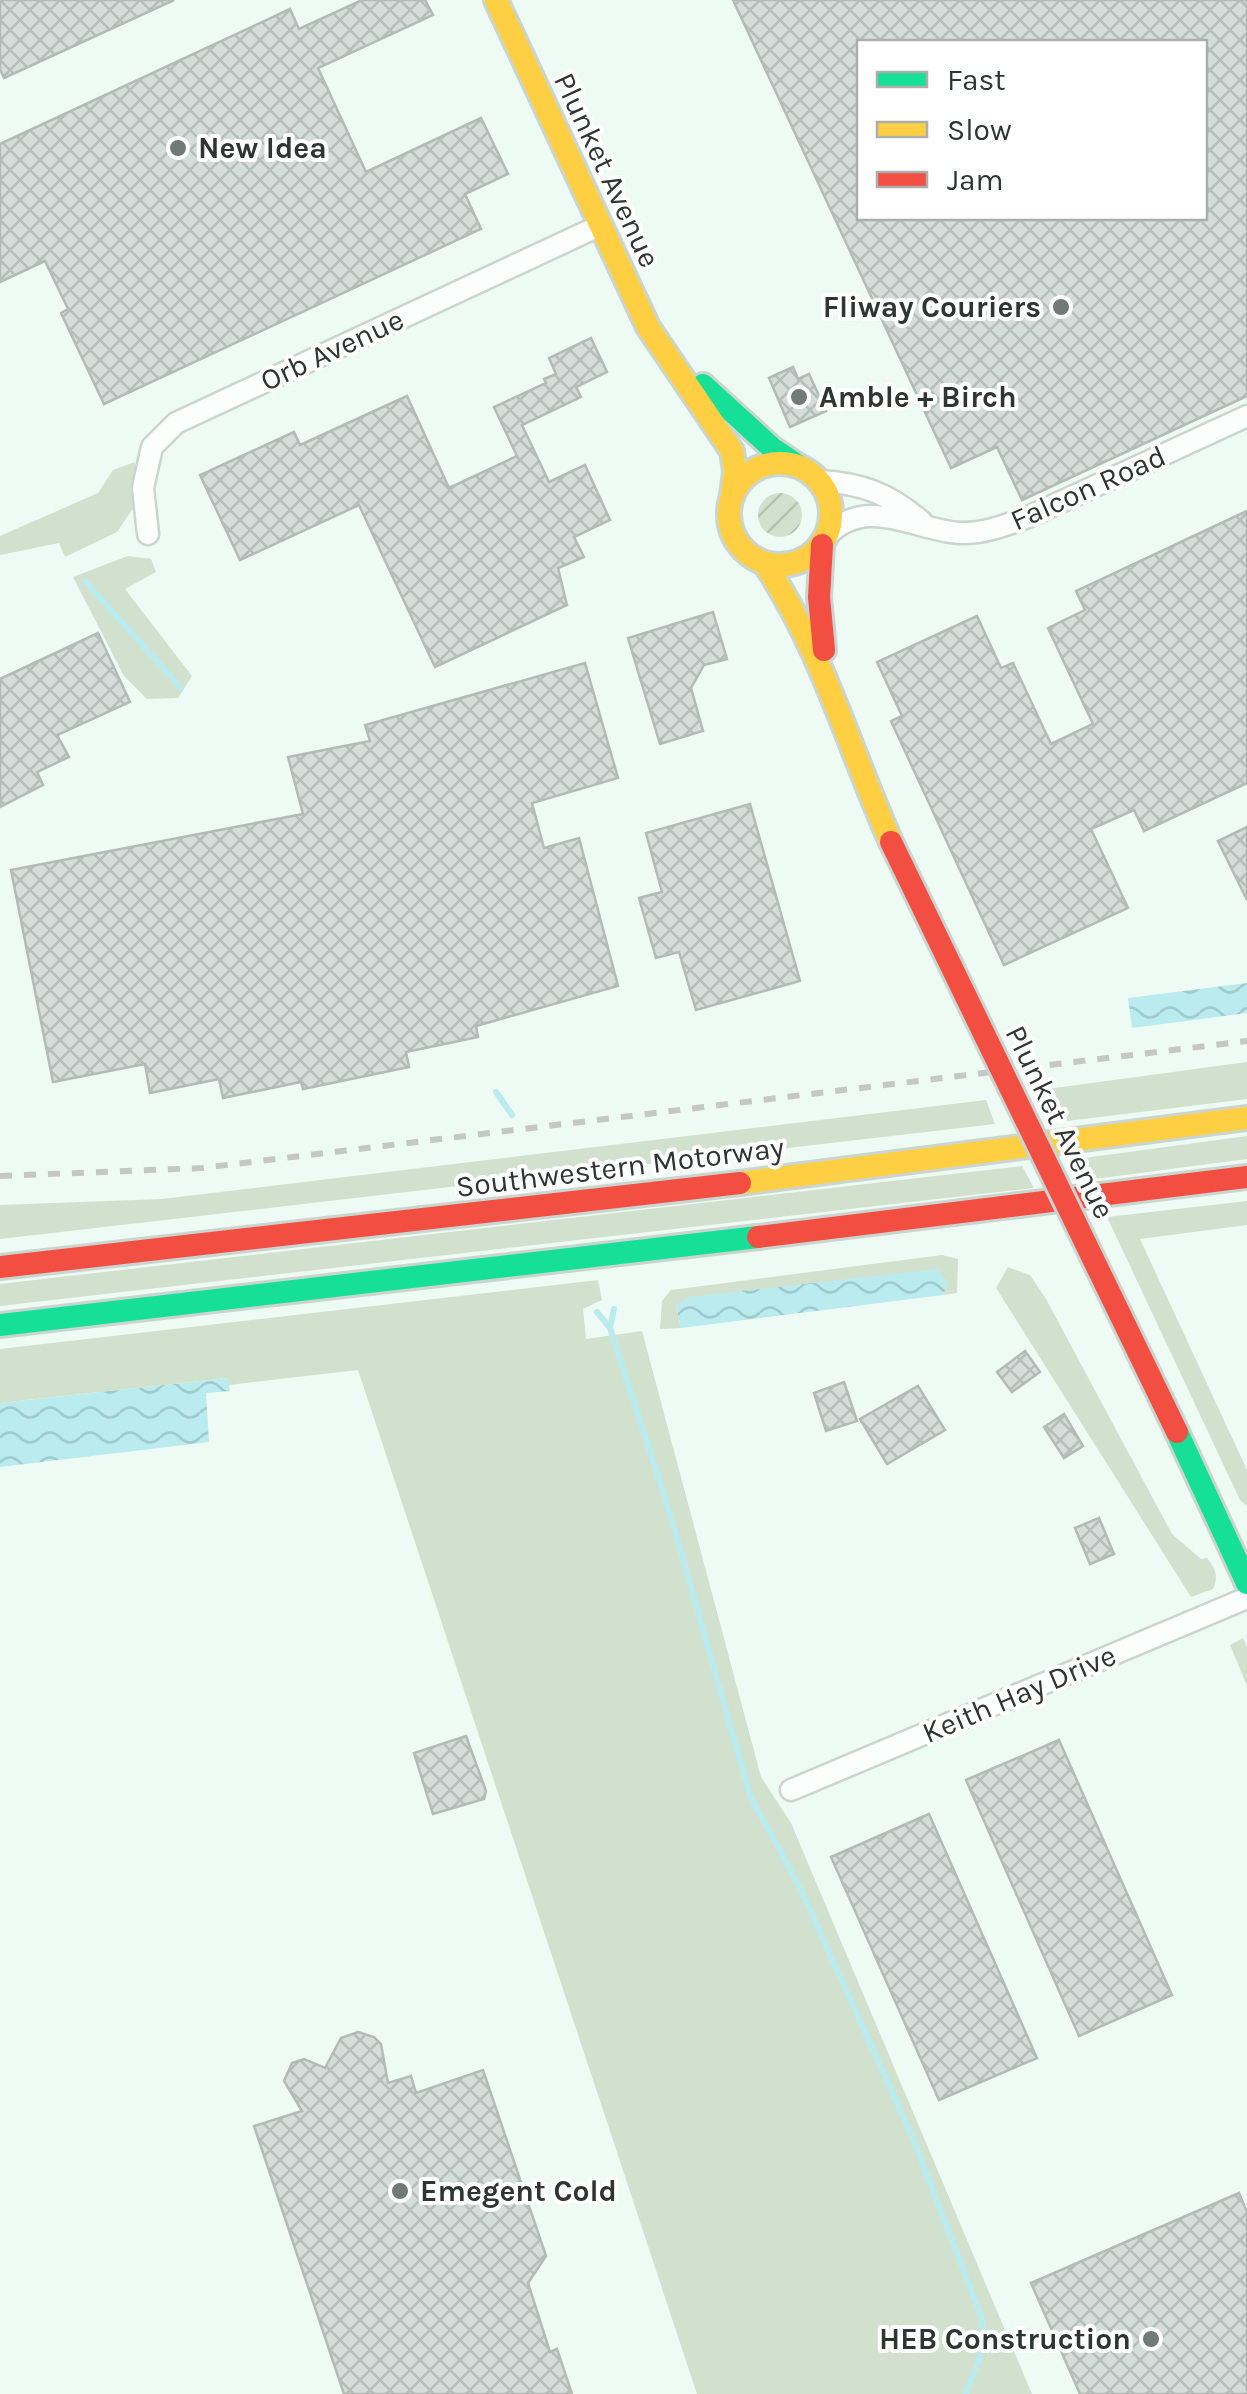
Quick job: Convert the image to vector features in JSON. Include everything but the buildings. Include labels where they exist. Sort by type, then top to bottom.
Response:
[{"type":"main road","name":"Plunket Avenue","points":[[496,0],[648,327],[732,451],[732,495]]},
{"type":"main road","name":"Plunket Avenue","points":[[673,361],[772,448],[799,466]]},
{"type":"main road","points":[[783,462],[799,466],[819,481],[831,507],[824,540],[796,563],[765,564],[738,545],[730,530],[728,512],[732,495],[752,470],[783,462]]},
{"type":"main road","name":"Plunket Avenue","points":[[824,540],[819,597],[828,682]]},
{"type":"main road","name":"Plunket Avenue","points":[[765,564],[798,614],[828,682],[867,792],[1247,1583]]},
{"type":"main road","name":"Southwestern Motorway","points":[[0,1267],[707,1188],[1247,1118]]},
{"type":"main road","points":[[0,1325],[504,1270],[1247,1177]]},
{"type":"street","name":"Orb Avenue","points":[[148,534],[143,488],[152,447],[176,423],[598,226]]},
{"type":"street","name":"Falcon Road","points":[[824,540],[846,521],[870,516],[924,523],[964,534],[1008,525],[1247,416]]},
{"type":"street","name":"Falcon Road","points":[[819,481],[849,482],[881,492],[924,523]]},
{"type":"street","name":"Keith Hay Drive","points":[[791,1790],[1247,1598]]},
{"type":"green space","points":[[135,462],[136,504],[117,532],[65,557],[59,543],[0,555],[0,536],[98,493],[113,470]]},
{"type":"green space","points":[[780,493],[796,499],[802,515],[796,531],[780,537],[764,531],[758,515],[764,499]]},
{"type":"green space","points":[[128,556],[151,559],[156,572],[125,589],[192,676],[178,698],[147,699],[124,676],[73,577]]},
{"type":"green space","points":[[1247,1062],[1247,1099],[1059,1122],[1047,1089]]},
{"type":"green space","points":[[986,1100],[995,1124],[0,1239],[0,1205],[162,1199]]},
{"type":"green space","points":[[1247,1136],[1247,1159],[1087,1180],[1077,1159]]},
{"type":"green space","points":[[1022,1166],[1034,1188],[0,1306],[0,1284]]},
{"type":"green space","points":[[1247,1201],[1247,1225],[1140,1239],[1247,1470],[1247,1506],[1240,1500],[1107,1217]]},
{"type":"green space","points":[[942,1255],[958,1259],[957,1293],[943,1295],[947,1283],[676,1306],[681,1328],[660,1329],[662,1301],[671,1290]]},
{"type":"green space","points":[[1008,1267],[1030,1275],[1046,1299],[1172,1534],[1212,1565],[1216,1576],[1213,1589],[1191,1597],[996,1288]]},
{"type":"green space","points":[[598,1280],[602,1300],[583,1309],[586,1339],[642,1331],[761,1777],[791,1823],[1032,2394],[697,2394],[358,1370],[229,1385],[227,1378],[0,1403],[0,1349]]},
{"type":"green space","points":[[1243,1638],[1247,1647],[1247,1686],[1230,1645]]},
{"type":"water","points":[[1247,983],[1247,1013],[1132,1028],[1128,998]]},
{"type":"water","points":[[938,1269],[948,1283],[943,1295],[681,1328],[676,1306],[688,1297]]},
{"type":"water","points":[[228,1378],[230,1391],[206,1393],[209,1442],[0,1467],[0,1403]]},
{"type":"waterway","points":[[85,581],[181,688]]},
{"type":"waterway","points":[[496,1092],[512,1115]]},
{"type":"waterway","points":[[597,1312],[610,1328],[614,1309]]},
{"type":"waterway","points":[[610,1328],[671,1517],[750,1795],[800,1888],[912,2136],[981,2316],[985,2343],[966,2394]]},
{"type":"railway","points":[[0,1176],[202,1168],[1247,1041]]},
{"type":"traffic: fast","points":[[703,385],[772,448],[797,465]]},
{"type":"traffic: fast","points":[[0,1325],[758,1237]]},
{"type":"traffic: fast","points":[[1177,1432],[1247,1583]]},
{"type":"traffic: slow","points":[[496,0],[648,327],[732,451],[732,495]]},
{"type":"traffic: slow","points":[[780,463],[809,471],[823,485],[831,514],[823,543],[809,557],[780,565],[751,557],[737,543],[729,514],[737,485],[751,471],[780,463]]},
{"type":"traffic: slow","points":[[765,564],[819,665],[891,842]]},
{"type":"traffic: slow","points":[[740,1183],[1247,1118]]},
{"type":"traffic: jam","points":[[822,545],[819,597],[824,650]]},
{"type":"traffic: jam","points":[[891,842],[1177,1432]]},
{"type":"traffic: jam","points":[[758,1237],[1247,1177]]},
{"type":"traffic: jam","points":[[0,1267],[740,1183]]},
{"type":"place","name":"New Idea","points":[[178,148]]},
{"type":"place","name":"Fliway Couriers","points":[[1061,307]]},
{"type":"place","name":"Amble + Birch","points":[[799,397]]},
{"type":"place","name":"Emegent Cold","points":[[400,2191]]},
{"type":"place","name":"HEB Construction","points":[[1151,2339]]}]
